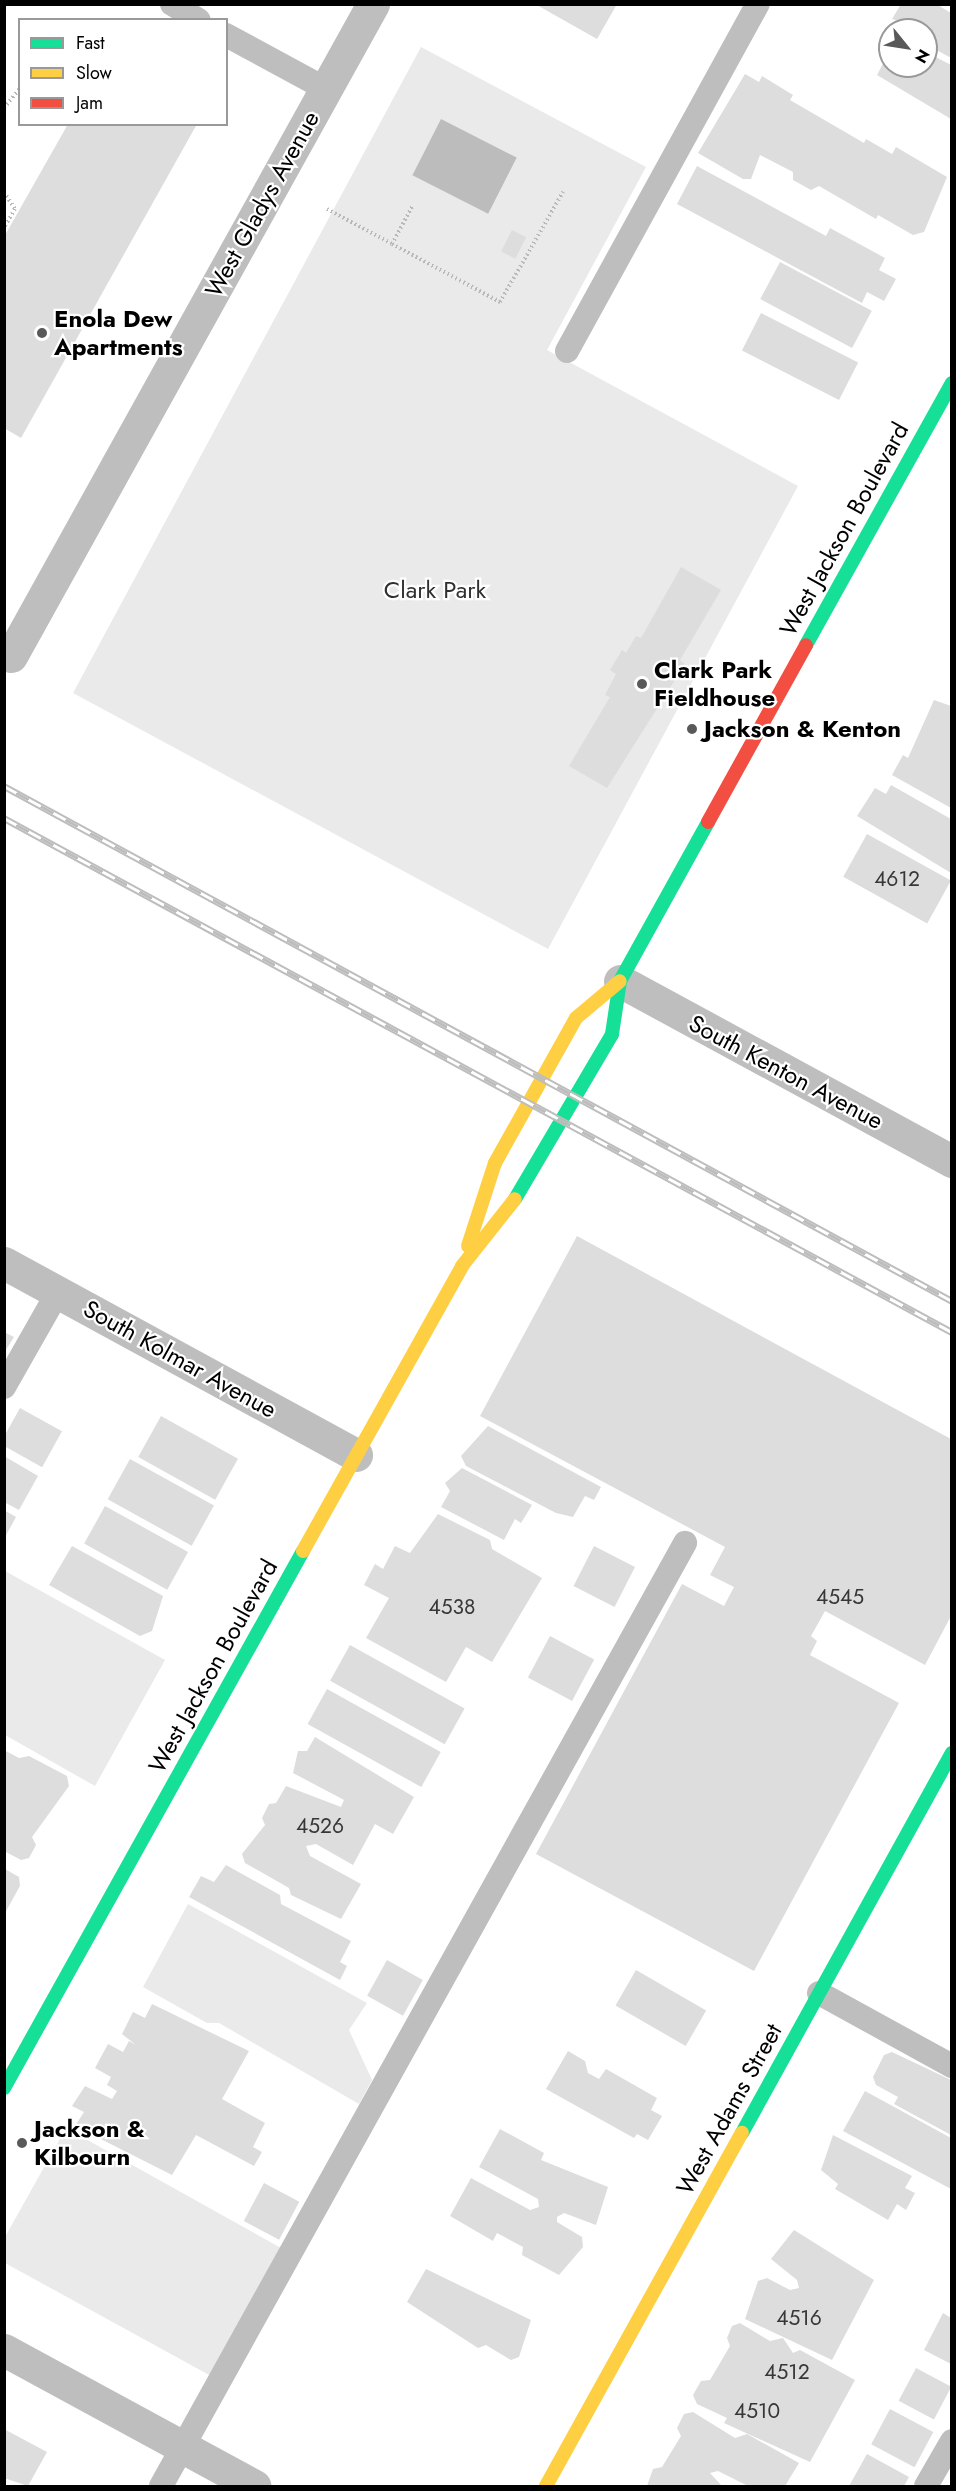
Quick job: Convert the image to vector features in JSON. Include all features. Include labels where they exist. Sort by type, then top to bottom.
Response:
[{"type":"street","name":"West Gladys Avenue","points":[[12,656],[373,4]]},
{"type":"street","name":"West Jackson Boulevard","points":[[4,2088],[462,1266],[531,1179],[589,1076],[612,1034],[620,981],[951,383]]},
{"type":"street","name":"West Jackson Boulevard","points":[[462,1266],[495,1162],[576,1018],[620,981]]},
{"type":"street","name":"South Kenton Avenue","points":[[620,981],[951,1161]]},
{"type":"street","name":"South Kolmar Avenue","points":[[4,1263],[356,1455]]},
{"type":"street","name":"West Adams Street","points":[[546,2487],[951,1753]]},
{"type":"street","points":[[4,2350],[255,2487]]},
{"type":"lane","points":[[172,4],[196,18]]},
{"type":"lane","points":[[567,351],[758,4]]},
{"type":"lane","points":[[228,36],[326,89]]},
{"type":"lane","points":[[4,1387],[58,1292]]},
{"type":"lane","points":[[161,2487],[686,1543]]},
{"type":"lane","points":[[819,1993],[951,2066]]},
{"type":"lane","points":[[926,2487],[951,2441]]},
{"type":"path","points":[[4,108],[18,90]]},
{"type":"path","points":[[4,192],[15,210],[4,227]]},
{"type":"path","points":[[327,209],[500,302],[563,192]]},
{"type":"path","points":[[392,244],[413,205]]},
{"type":"green space","name":"Clark Park","points":[[421,47],[646,167],[547,350],[798,486],[548,949],[73,693]]},
{"type":"green space","points":[[5,1571],[165,1660],[95,1786],[5,1735]]},
{"type":"green space","points":[[188,1904],[367,2003],[349,2030],[372,2080],[359,2104],[219,2023],[207,2023],[143,1987]]},
{"type":"green space","points":[[66,2128],[281,2248],[211,2376],[5,2263],[5,2237]]},
{"type":"shaded area","points":[[441,119],[517,158],[488,214],[412,175]]},
{"type":"building","points":[[535,4],[617,4],[597,39]]},
{"type":"building","points":[[901,4],[936,4],[951,13],[951,58],[938,51],[938,18],[893,18]]},
{"type":"building","points":[[938,58],[951,65],[951,119],[882,78],[938,78]]},
{"type":"building","points":[[745,74],[759,82],[762,76],[793,95],[790,100],[864,143],[866,139],[892,154],[896,147],[947,177],[924,232],[913,235],[878,215],[876,219],[819,186],[811,190],[793,180],[793,172],[760,155],[751,179],[743,179],[698,153]]},
{"type":"building","name":"Enola Dew Apartments","points":[[67,126],[196,126],[21,438],[4,428],[4,237]]},
{"type":"building","points":[[697,166],[826,236],[830,228],[885,258],[879,270],[896,279],[884,301],[867,292],[862,303],[677,204]]},
{"type":"building","points":[[512,230],[526,237],[515,259],[501,251]]},
{"type":"building","points":[[780,262],[872,311],[852,348],[760,299]]},
{"type":"building","points":[[761,313],[858,362],[839,400],[742,350]]},
{"type":"building","name":"Clark Park Fieldhouse","points":[[681,567],[721,590],[680,660],[685,664],[607,788],[569,766],[610,697],[605,695],[616,674],[610,670],[622,650],[626,653],[636,636],[641,638]]},
{"type":"building","points":[[934,700],[951,706],[951,808],[892,775],[903,755],[908,758]]},
{"type":"building","points":[[891,785],[951,819],[951,873],[857,816],[875,788],[886,794]]},
{"type":"building","points":[[867,834],[951,881],[927,923],[843,877]]},
{"type":"building","points":[[577,1236],[951,1439],[951,1616],[925,1665],[825,1611],[811,1636],[817,1641],[810,1655],[899,1703],[754,1971],[536,1854],[682,1584],[724,1606],[734,1587],[710,1575],[725,1547],[480,1416]]},
{"type":"building","points":[[4,1332],[14,1337],[4,1353]]},
{"type":"building","points":[[20,1408],[62,1431],[42,1467],[4,1446],[4,1437]]},
{"type":"building","points":[[161,1416],[238,1459],[215,1500],[138,1457]]},
{"type":"building","points":[[488,1426],[601,1487],[594,1500],[585,1496],[573,1517],[556,1513],[466,1466],[461,1456]]},
{"type":"building","points":[[4,1456],[38,1476],[19,1510],[4,1502]]},
{"type":"building","points":[[130,1459],[214,1506],[192,1546],[108,1499]]},
{"type":"building","points":[[462,1468],[532,1505],[521,1523],[515,1519],[504,1540],[441,1507],[450,1491],[445,1483]]},
{"type":"building","points":[[105,1506],[188,1552],[167,1590],[84,1544]]},
{"type":"building","points":[[4,1510],[16,1517],[4,1539]]},
{"type":"building","points":[[438,1514],[490,1540],[492,1549],[542,1578],[492,1662],[466,1647],[446,1682],[366,1638],[389,1598],[364,1585],[375,1564],[383,1569],[395,1546],[410,1553]]},
{"type":"building","points":[[72,1546],[163,1596],[152,1631],[140,1636],[49,1585]]},
{"type":"building","points":[[594,1546],[635,1567],[615,1607],[574,1586]]},
{"type":"building","points":[[550,1636],[594,1659],[572,1701],[528,1677]]},
{"type":"building","points":[[350,1645],[465,1709],[445,1744],[330,1681]]},
{"type":"building","points":[[327,1689],[441,1752],[421,1787],[308,1724]]},
{"type":"building","points":[[315,1737],[414,1797],[393,1834],[375,1824],[353,1865],[316,1844],[306,1846],[310,1856],[361,1884],[341,1919],[291,1895],[289,1888],[245,1863],[242,1854],[265,1825],[262,1818],[269,1804],[276,1803],[286,1786],[341,1807],[344,1800],[293,1773],[298,1751],[307,1751]]},
{"type":"building","points":[[4,1750],[19,1758],[29,1756],[67,1776],[69,1786],[32,1837],[36,1845],[29,1858],[21,1860],[4,1851]]},
{"type":"building","points":[[226,1865],[280,1895],[281,1904],[351,1941],[340,1962],[347,1966],[340,1980],[189,1897],[201,1876],[214,1882]]},
{"type":"building","points":[[5,1869],[19,1877],[20,1886],[5,1913]]},
{"type":"building","points":[[387,1960],[423,1980],[403,2016],[367,1996]]},
{"type":"building","points":[[636,1970],[706,2010],[686,2046],[615,2006]]},
{"type":"building","points":[[152,2004],[249,2051],[222,2099],[265,2123],[253,2147],[262,2152],[254,2166],[196,2135],[172,2175],[75,2126],[84,2112],[72,2106],[85,2086],[112,2099],[117,2091],[107,2085],[111,2077],[95,2068],[108,2044],[123,2052],[129,2041],[136,2045],[122,2034],[133,2012],[145,2018]]},
{"type":"building","points":[[568,2051],[585,2061],[588,2073],[599,2079],[606,2069],[657,2098],[651,2110],[662,2116],[648,2140],[637,2134],[634,2138],[546,2089]]},
{"type":"building","points":[[892,2052],[951,2080],[951,2135],[894,2104],[898,2097],[876,2085],[873,2077],[884,2055]]},
{"type":"building","points":[[865,2091],[951,2138],[951,2189],[843,2131]]},
{"type":"building","points":[[500,2129],[544,2153],[541,2160],[608,2187],[596,2225],[564,2213],[557,2217],[557,2222],[582,2237],[583,2247],[559,2275],[522,2255],[523,2247],[497,2233],[493,2241],[450,2216],[471,2178],[530,2210],[539,2207],[538,2199],[479,2167]]},
{"type":"building","points":[[833,2135],[912,2176],[905,2188],[915,2193],[906,2210],[897,2204],[888,2220],[835,2189],[838,2184],[821,2170]]},
{"type":"building","points":[[264,2183],[299,2202],[279,2240],[244,2221]]},
{"type":"building","points":[[794,2230],[874,2280],[832,2360],[745,2319],[758,2281],[767,2278],[790,2290],[799,2288],[797,2280],[771,2259]]},
{"type":"building","points":[[426,2269],[531,2320],[519,2357],[511,2360],[486,2345],[478,2348],[407,2302]]},
{"type":"building","points":[[943,2313],[951,2318],[951,2364],[924,2350]]},
{"type":"building","points":[[740,2323],[770,2341],[783,2338],[793,2353],[800,2350],[855,2380],[810,2462],[724,2423],[727,2418],[697,2404],[693,2395],[701,2381],[710,2380],[730,2346],[727,2338],[732,2326]]},
{"type":"building","points":[[916,2368],[951,2387],[934,2419],[899,2401]]},
{"type":"building","points":[[890,2409],[933,2432],[914,2467],[871,2444]]},
{"type":"building","points":[[693,2412],[735,2438],[747,2434],[799,2463],[785,2486],[748,2486],[718,2471],[710,2473],[722,2486],[647,2486],[653,2469],[662,2467],[681,2436],[677,2428],[684,2414]]},
{"type":"building","points":[[4,2429],[47,2452],[28,2486],[4,2478]]},
{"type":"building","points":[[867,2454],[909,2477],[904,2486],[849,2486]]},
{"type":"railway","points":[[4,786],[952,1301]]},
{"type":"railway","points":[[4,818],[952,1332]]},
{"type":"traffic: fast","points":[[806,645],[952,383]]},
{"type":"traffic: fast","points":[[515,1199],[612,1034],[620,981],[708,822]]},
{"type":"traffic: fast","points":[[4,2088],[303,1551]]},
{"type":"traffic: fast","points":[[742,2133],[952,1753]]},
{"type":"traffic: slow","points":[[468,1246],[495,1163],[576,1018],[620,981]]},
{"type":"traffic: slow","points":[[303,1551],[462,1266],[515,1199]]},
{"type":"traffic: slow","points":[[546,2486],[742,2133]]},
{"type":"traffic: jam","points":[[708,822],[806,645]]},
{"type":"place","name":"Enola Dew Apartments","points":[[42,333]]},
{"type":"place","name":"Clark Park Fieldhouse","points":[[642,684]]},
{"type":"place","name":"Jackson & Kenton","points":[[692,729]]},
{"type":"place","name":"Jackson & Kilbourn","points":[[22,2143]]}]
